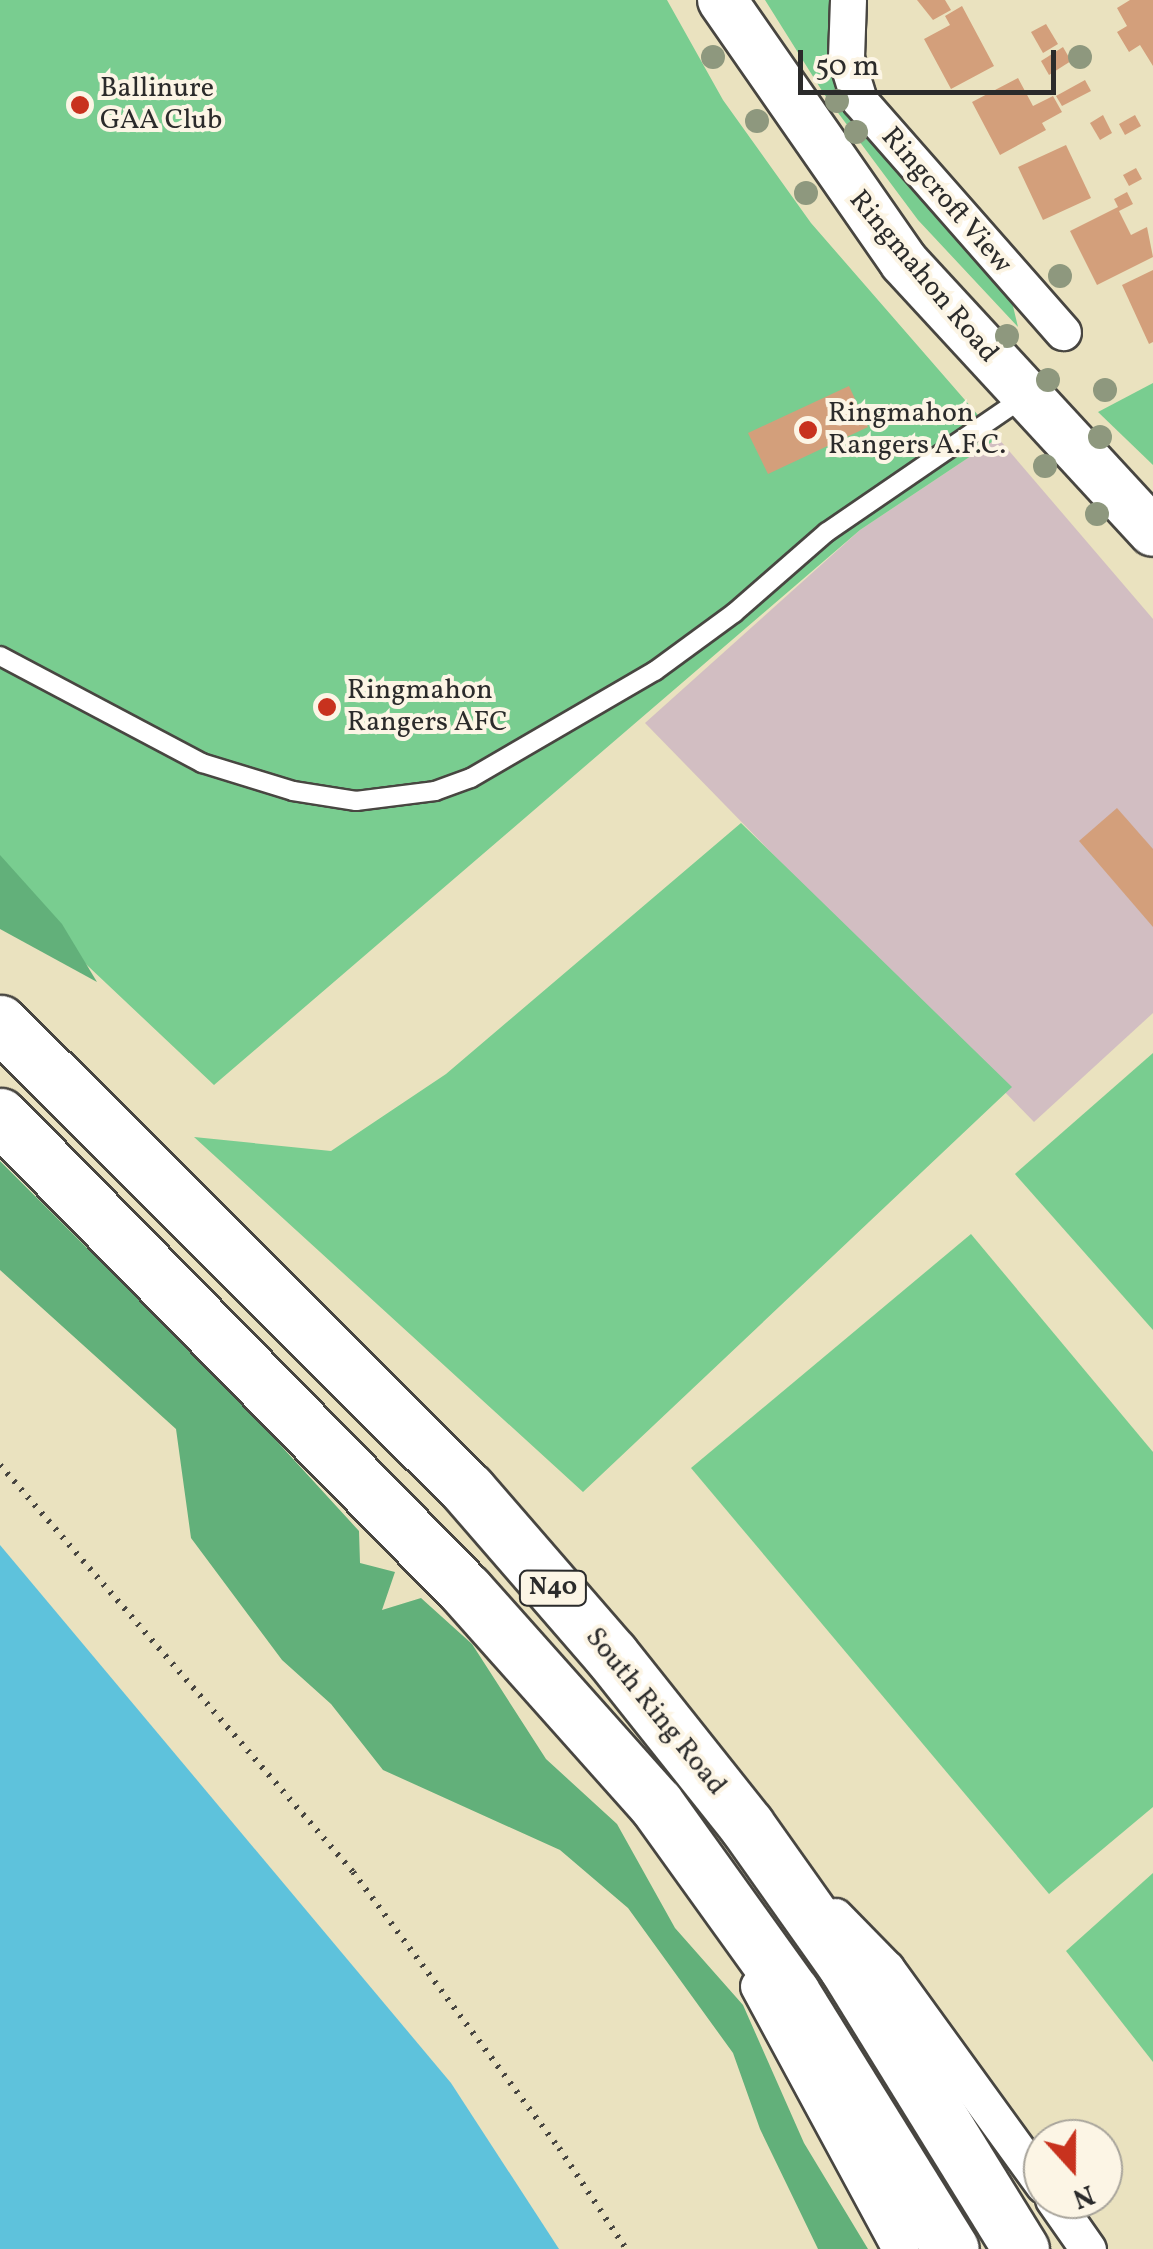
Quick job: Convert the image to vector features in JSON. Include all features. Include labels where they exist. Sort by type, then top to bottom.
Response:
[{"type":"highway","name":"South Ring Road","points":[[0,1023],[468,1490],[748,1826],[856,1982],[1021,2249]]},
{"type":"highway","name":"South Ring Road","points":[[0,1116],[452,1577],[656,1804],[802,2007],[952,2249]]},
{"type":"street","name":"Ringmahon Road","points":[[722,0],[904,262],[1024,397],[1148,518]]},
{"type":"street","name":"Ringcroft View","points":[[848,0],[846,58],[859,100],[1063,332]]},
{"type":"street","points":[[656,1804],[900,2249]]},
{"type":"street","points":[[748,1826],[886,1968],[1023,2157]]},
{"type":"street","points":[[1067,2219],[1088,2249]]},
{"type":"lane","points":[[0,656],[202,763],[293,792],[356,801],[435,790],[471,778],[655,671],[734,614],[827,532],[1024,397]]},
{"type":"path","points":[[0,1465],[353,1872],[548,2132],[626,2249]]},
{"type":"shaded area","points":[[998,438],[1153,619],[1153,1013],[1034,1122],[645,723],[860,530]]},
{"type":"green space","name":"Ringmahon Rangers AFC","points":[[0,0],[667,0],[723,100],[811,223],[998,438],[860,530],[214,1085],[0,883]]},
{"type":"green space","points":[[765,0],[833,0],[827,68],[854,119],[1012,302],[1018,327],[918,220],[824,94]]},
{"type":"green space","points":[[1153,383],[1153,465],[1098,412]]},
{"type":"green space","points":[[741,823],[1012,1087],[583,1492],[194,1137],[331,1151],[446,1074]]},
{"type":"green space","points":[[0,855],[62,924],[97,982],[0,929]]},
{"type":"green space","points":[[1153,1053],[1153,1330],[1015,1174]]},
{"type":"green space","points":[[0,1161],[242,1403],[359,1531],[360,1563],[395,1572],[382,1610],[421,1598],[472,1644],[546,1759],[617,1824],[675,1928],[743,2005],[804,2143],[868,2249],[818,2249],[760,2129],[733,2053],[628,1908],[560,1850],[383,1770],[331,1704],[282,1660],[191,1538],[176,1429],[0,1270]]},
{"type":"green space","points":[[971,1234],[1153,1452],[1153,1807],[1049,1894],[691,1468]]},
{"type":"green space","points":[[1153,1873],[1153,2062],[1066,1951]]},
{"type":"water","points":[[0,1545],[451,2083],[559,2249],[0,2249]]},
{"type":"building","points":[[917,0],[945,0],[951,10],[933,20]]},
{"type":"building","points":[[1130,0],[1153,0],[1153,66],[1140,45],[1129,52],[1117,32],[1127,26],[1117,8]]},
{"type":"building","points":[[962,6],[994,66],[951,89],[924,39],[950,25],[945,16]]},
{"type":"building","points":[[1046,24],[1058,44],[1043,53],[1031,32]]},
{"type":"building","points":[[1063,47],[1071,61],[1049,75],[1041,61]]},
{"type":"building","points":[[1018,78],[1033,106],[1053,96],[1062,112],[1042,123],[1046,130],[1000,155],[972,102]]},
{"type":"building","points":[[1085,80],[1091,91],[1062,106],[1056,96]]},
{"type":"building","points":[[1103,115],[1112,133],[1100,140],[1090,123]]},
{"type":"building","points":[[1135,115],[1141,126],[1125,135],[1119,124]]},
{"type":"building","points":[[1066,145],[1091,198],[1043,220],[1018,167]]},
{"type":"building","points":[[1136,168],[1142,179],[1129,186],[1123,175]]},
{"type":"building","points":[[1127,192],[1133,204],[1119,211],[1131,235],[1147,227],[1153,257],[1097,285],[1070,231],[1118,207],[1114,199]]},
{"type":"building","points":[[1153,270],[1153,342],[1149,344],[1122,285]]},
{"type":"building","name":"Ringmahon Rangers A.F.C.","points":[[849,386],[868,427],[768,474],[748,433]]},
{"type":"building","points":[[1117,808],[1153,849],[1153,927],[1079,841]]},
{"type":"place","name":"Ballinure GAA Club","points":[[80,105]]},
{"type":"place","name":"Ringmahon Rangers A.F.C.","points":[[808,430]]},
{"type":"place","name":"Ringmahon Rangers AFC","points":[[327,707]]}]
